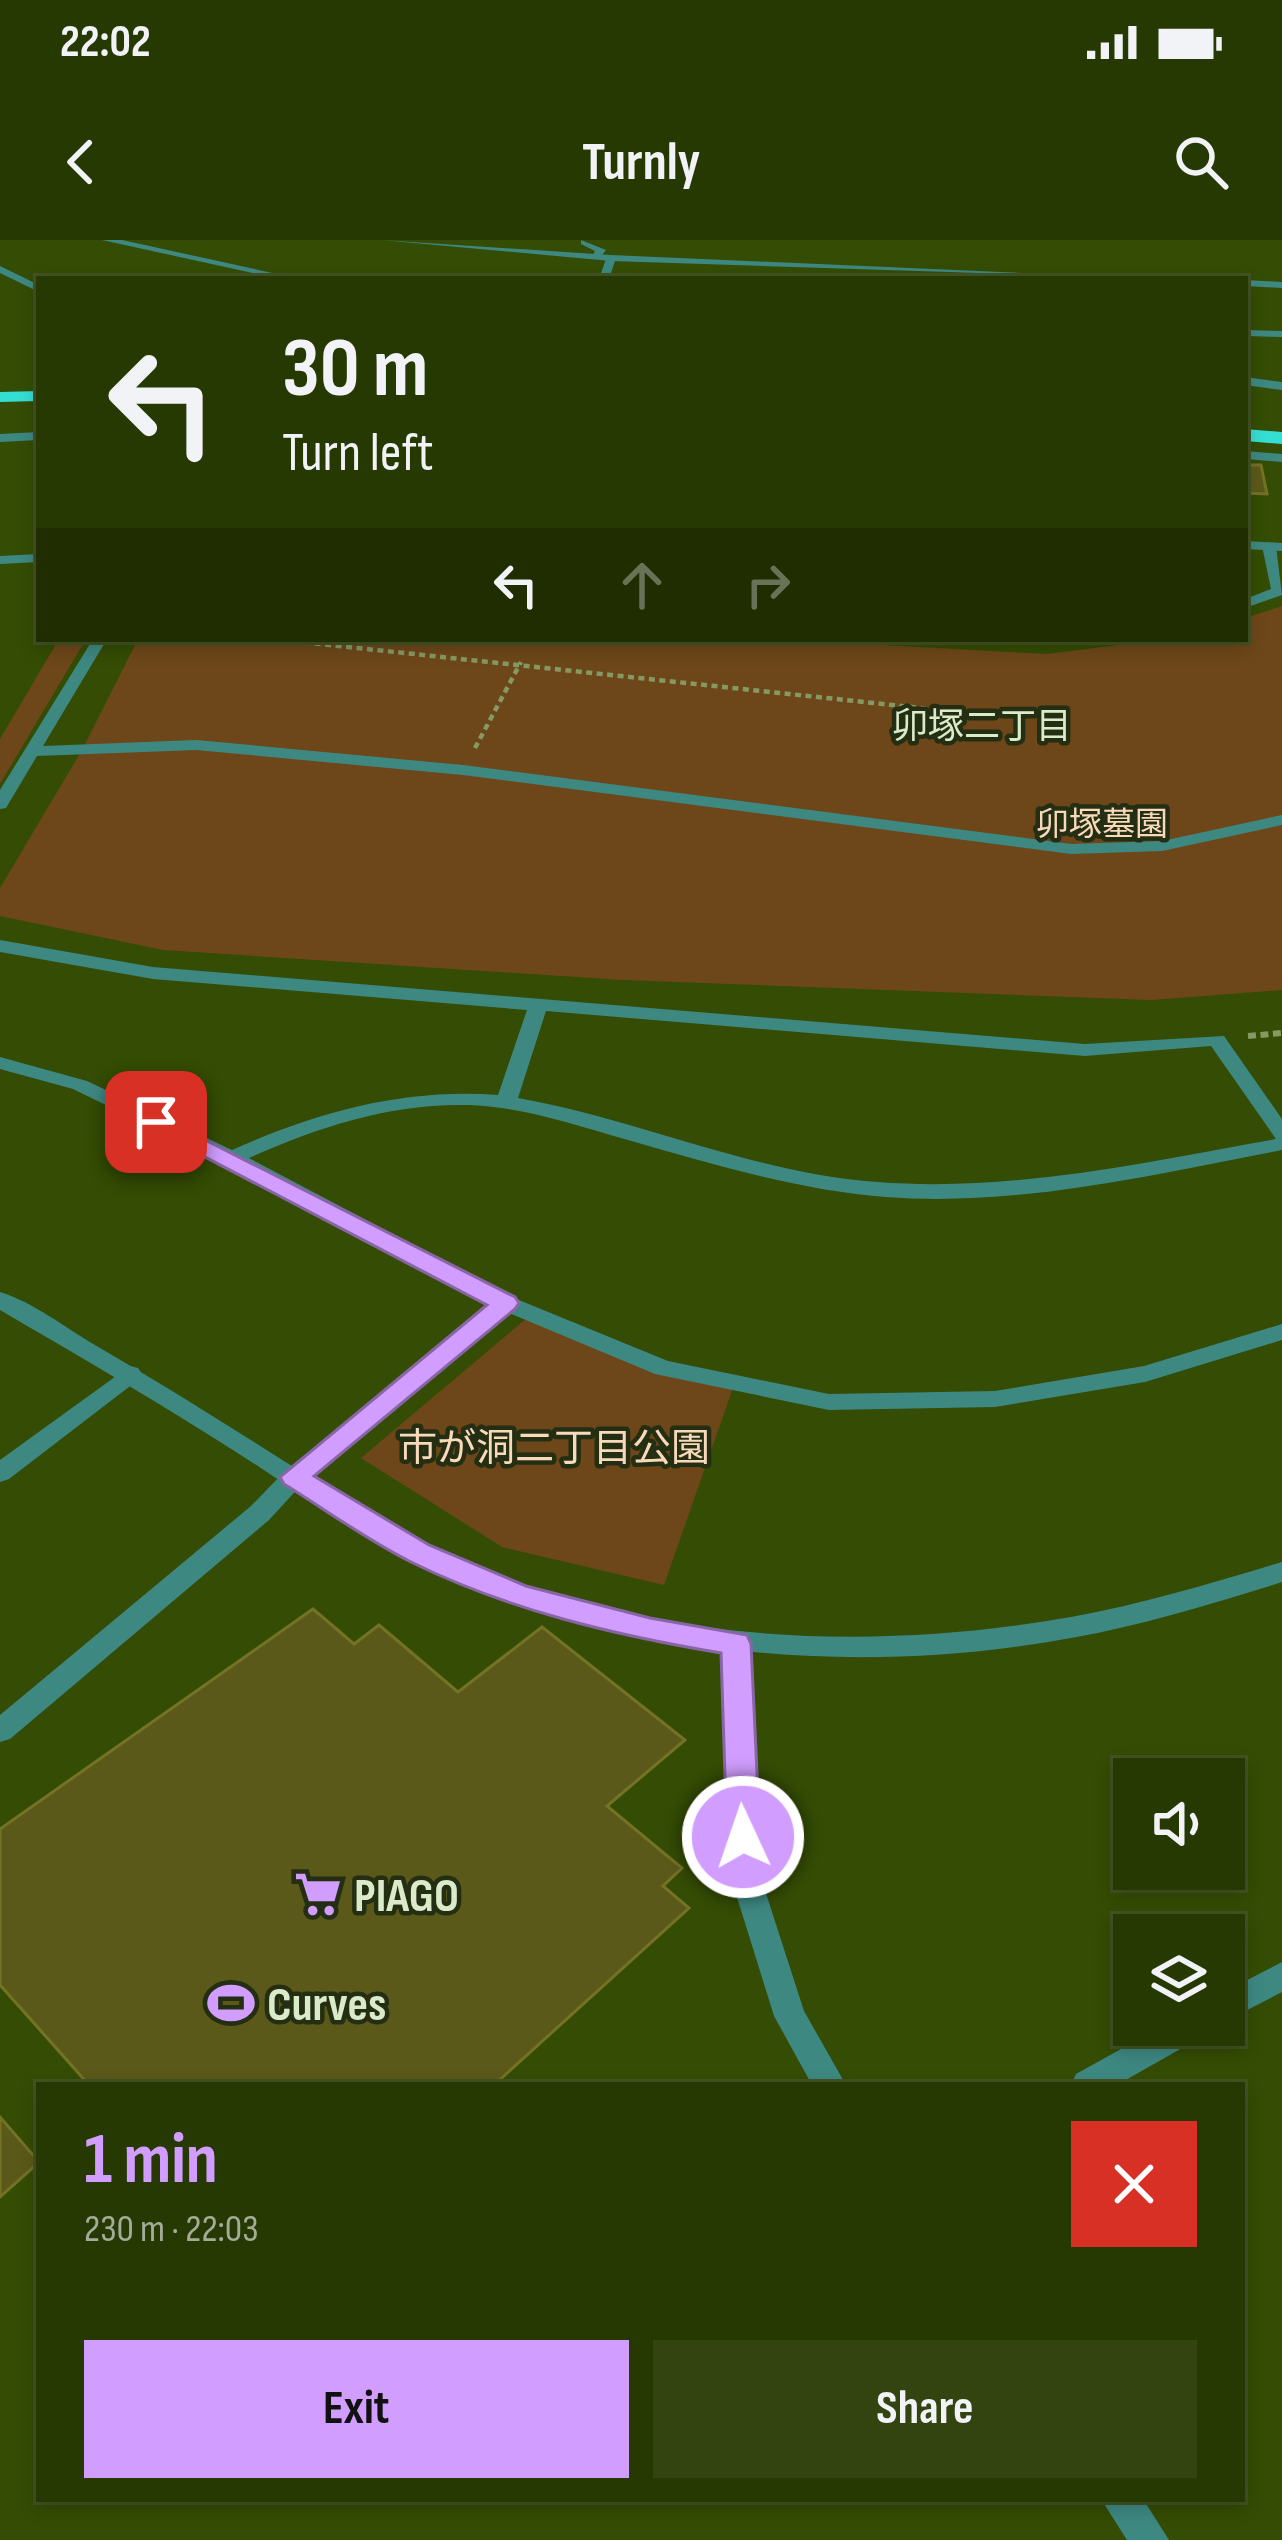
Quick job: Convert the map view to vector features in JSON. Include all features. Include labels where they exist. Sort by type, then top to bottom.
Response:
[{"type":"highway","points":[[0,397],[36,396]]},
{"type":"highway","points":[[1248,415],[1282,417]]},
{"type":"highway","points":[[0,418],[36,417]]},
{"type":"highway","points":[[1248,435],[1282,438]]},
{"type":"street","points":[[107,240],[281,276]]},
{"type":"street","points":[[386,240],[611,258],[1086,276]]},
{"type":"street","points":[[585,242],[601,250],[595,257]]},
{"type":"street","points":[[605,276],[611,258]]},
{"type":"street","points":[[767,276],[770,262]]},
{"type":"street","points":[[0,269],[35,288]]},
{"type":"street","points":[[1248,283],[1282,285]]},
{"type":"street","points":[[0,289],[35,288]]},
{"type":"street","points":[[1248,333],[1282,334]]},
{"type":"street","points":[[1248,381],[1282,386]]},
{"type":"street","points":[[0,438],[36,436]]},
{"type":"street","points":[[1248,455],[1282,458]]},
{"type":"street","points":[[1248,603],[1279,592],[1275,546]]},
{"type":"street","points":[[0,560],[36,558]]},
{"type":"street","points":[[0,804],[98,642]]},
{"type":"street","points":[[35,752],[196,745],[463,770],[1071,849],[1162,846],[1282,820]]},
{"type":"street","points":[[0,946],[153,973],[1085,1050],[1217,1040],[1282,1134]]},
{"type":"street","points":[[506,1102],[538,1005]]},
{"type":"street","points":[[0,1063],[80,1085],[232,1158],[506,1303],[663,1369],[829,1402],[1016,1395],[1144,1374],[1282,1332]]},
{"type":"street","points":[[232,1158],[298,1126],[406,1102],[506,1102],[758,1169],[887,1190],[1031,1188],[1282,1144]]},
{"type":"street","points":[[0,1300],[130,1374],[419,1553],[520,1595],[650,1630],[736,1644],[988,1643],[1211,1597],[1282,1572]]},
{"type":"street","points":[[0,1731],[260,1513],[294,1477],[506,1303]]},
{"type":"street","points":[[0,1473],[130,1374]]},
{"type":"street","points":[[736,1644],[746,1878],[790,2017],[828,2082]]},
{"type":"street","points":[[1245,1996],[1282,1976]]},
{"type":"street","points":[[1092,2082],[1157,2046]]},
{"type":"street","points":[[1122,2502],[1150,2540]]},
{"type":"path","points":[[305,642],[930,709]]},
{"type":"path","points":[[463,770],[521,662]]},
{"type":"green space","name":"卯塚墓園","points":[[1282,606],[1282,990],[1151,1000],[622,980],[163,950],[0,916],[0,888],[82,750],[136,642],[828,642],[1047,654],[1143,642],[1248,642],[1248,617]]},
{"type":"green space","points":[[57,642],[84,642],[0,784],[0,739]]},
{"type":"green space","name":"市が洞二丁目公園","points":[[527,1318],[733,1388],[664,1585],[502,1547],[361,1458]]},
{"type":"building","points":[[1248,465],[1261,465],[1267,494],[1248,493]]},
{"type":"building","points":[[313,1609],[354,1644],[379,1625],[458,1692],[542,1627],[685,1740],[607,1806],[682,1868],[663,1886],[689,1908],[497,2082],[86,2082],[0,1985],[0,1829]]},
{"type":"building","points":[[0,2117],[36,2159],[36,2165],[0,2197]]},
{"type":"place","name":"PIAGO","points":[[318,1894]]},
{"type":"place","name":"Curves","points":[[231,2003]]},
{"type":"district","name":"卯塚二丁目","points":[[982,725]]},
{"type":"route","points":[[156,1122],[506,1303],[294,1477],[419,1553],[520,1595],[650,1630],[736,1644],[743,1837]]}]
